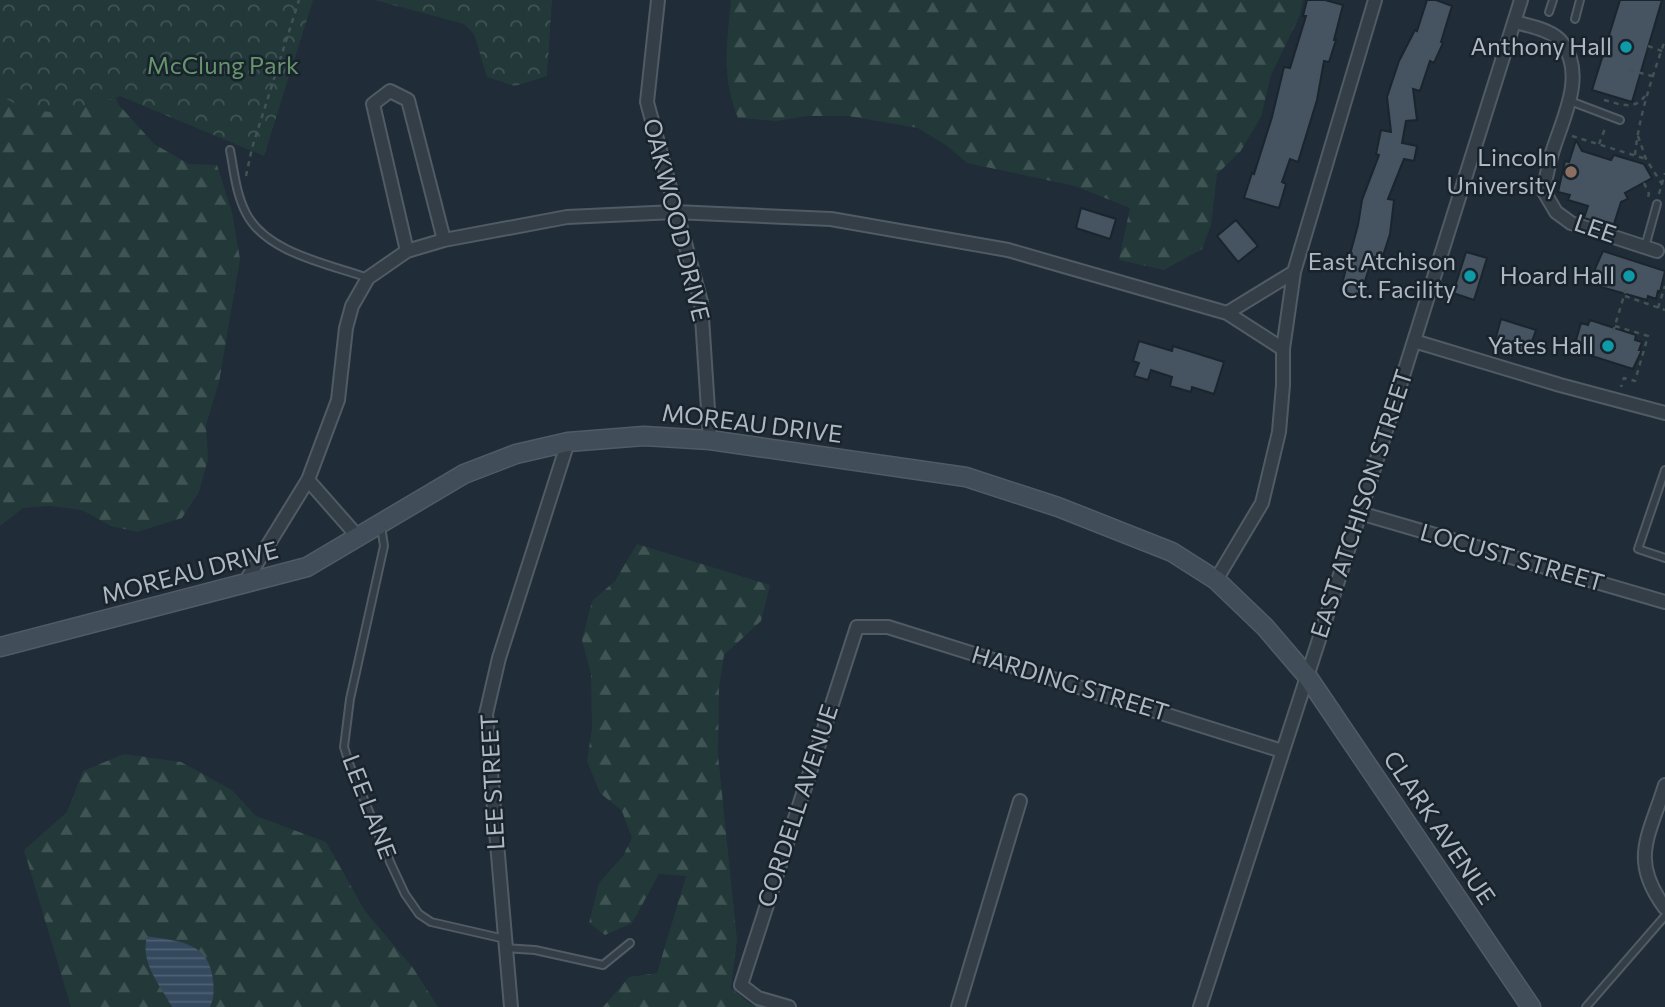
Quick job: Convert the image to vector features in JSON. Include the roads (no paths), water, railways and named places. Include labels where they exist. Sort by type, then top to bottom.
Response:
[{"type":"main road","name":"MOREAU DRIVE","points":[[0,648],[307,567],[464,474],[516,454],[568,442],[645,436],[710,440],[966,477],[1058,507],[1172,552],[1216,580],[1265,627],[1307,676]]},
{"type":"main road","name":"CLARK AVENUE","points":[[1307,676],[1531,1007]]},
{"type":"street","name":"OAKWOOD DRIVE","points":[[658,0],[647,102],[701,302],[710,440]]},
{"type":"street","points":[[1216,580],[1262,503],[1279,432],[1283,349],[1294,272],[1375,0]]},
{"type":"street","name":"EAST ATCHISON STREET","points":[[1200,1007],[1360,513],[1521,0]]},
{"type":"street","name":"LEE","points":[[1515,22],[1545,31],[1563,42],[1573,66],[1570,101],[1544,190],[1556,212],[1571,223],[1651,249]]},
{"type":"street","points":[[407,251],[373,104],[390,91],[408,100],[444,240]]},
{"type":"street","points":[[244,584],[309,480],[338,400],[346,328],[352,306],[368,278],[407,251],[444,240],[567,216],[675,212],[831,219],[1008,250],[1227,313],[1283,349]]},
{"type":"street","points":[[1227,313],[1294,272]]},
{"type":"street","points":[[1414,341],[1665,413]]},
{"type":"street","name":"LEE STREET","points":[[512,1007],[486,714],[499,657],[568,442]]},
{"type":"street","points":[[309,480],[359,538]]},
{"type":"street","name":"LOCUST STREET","points":[[1360,513],[1665,602]]},
{"type":"street","name":"HARDING STREET","points":[[857,627],[888,627],[1282,751]]},
{"type":"street","name":"CORDELL AVENUE","points":[[789,1007],[758,998],[741,985],[857,627]]},
{"type":"street","points":[[1665,785],[1643,861],[1654,894],[1665,908]]},
{"type":"street","points":[[958,1007],[1020,802]]},
{"type":"lane","points":[[1549,12],[1553,0]]},
{"type":"lane","points":[[1575,19],[1580,0]]},
{"type":"lane","points":[[1570,101],[1620,120]]},
{"type":"lane","points":[[230,150],[240,199],[256,229],[276,246],[368,278]]},
{"type":"lane","points":[[1651,249],[1657,204]]},
{"type":"lane","points":[[1665,470],[1638,550],[1665,558]]},
{"type":"lane","name":"LEE LANE","points":[[381,524],[384,546],[349,711],[344,747],[405,894],[419,914],[431,922],[505,944],[603,965],[630,943]]},
{"type":"lane","points":[[1586,1007],[1665,916]]},
{"type":"water","points":[[147,936],[188,944],[203,955],[209,963],[213,978],[210,1007],[172,1007],[149,965],[146,956]]},
{"type":"place","name":"Anthony Hall","points":[[1626,47]]},
{"type":"place","name":"Lincoln University","points":[[1571,172]]},
{"type":"place","name":"East Atchison Ct. Facility","points":[[1470,276]]},
{"type":"place","name":"Hoard Hall","points":[[1629,276]]},
{"type":"place","name":"Yates Hall","points":[[1608,346]]},
{"type":"park label","name":"McClung Park","points":[[223,66]]}]
